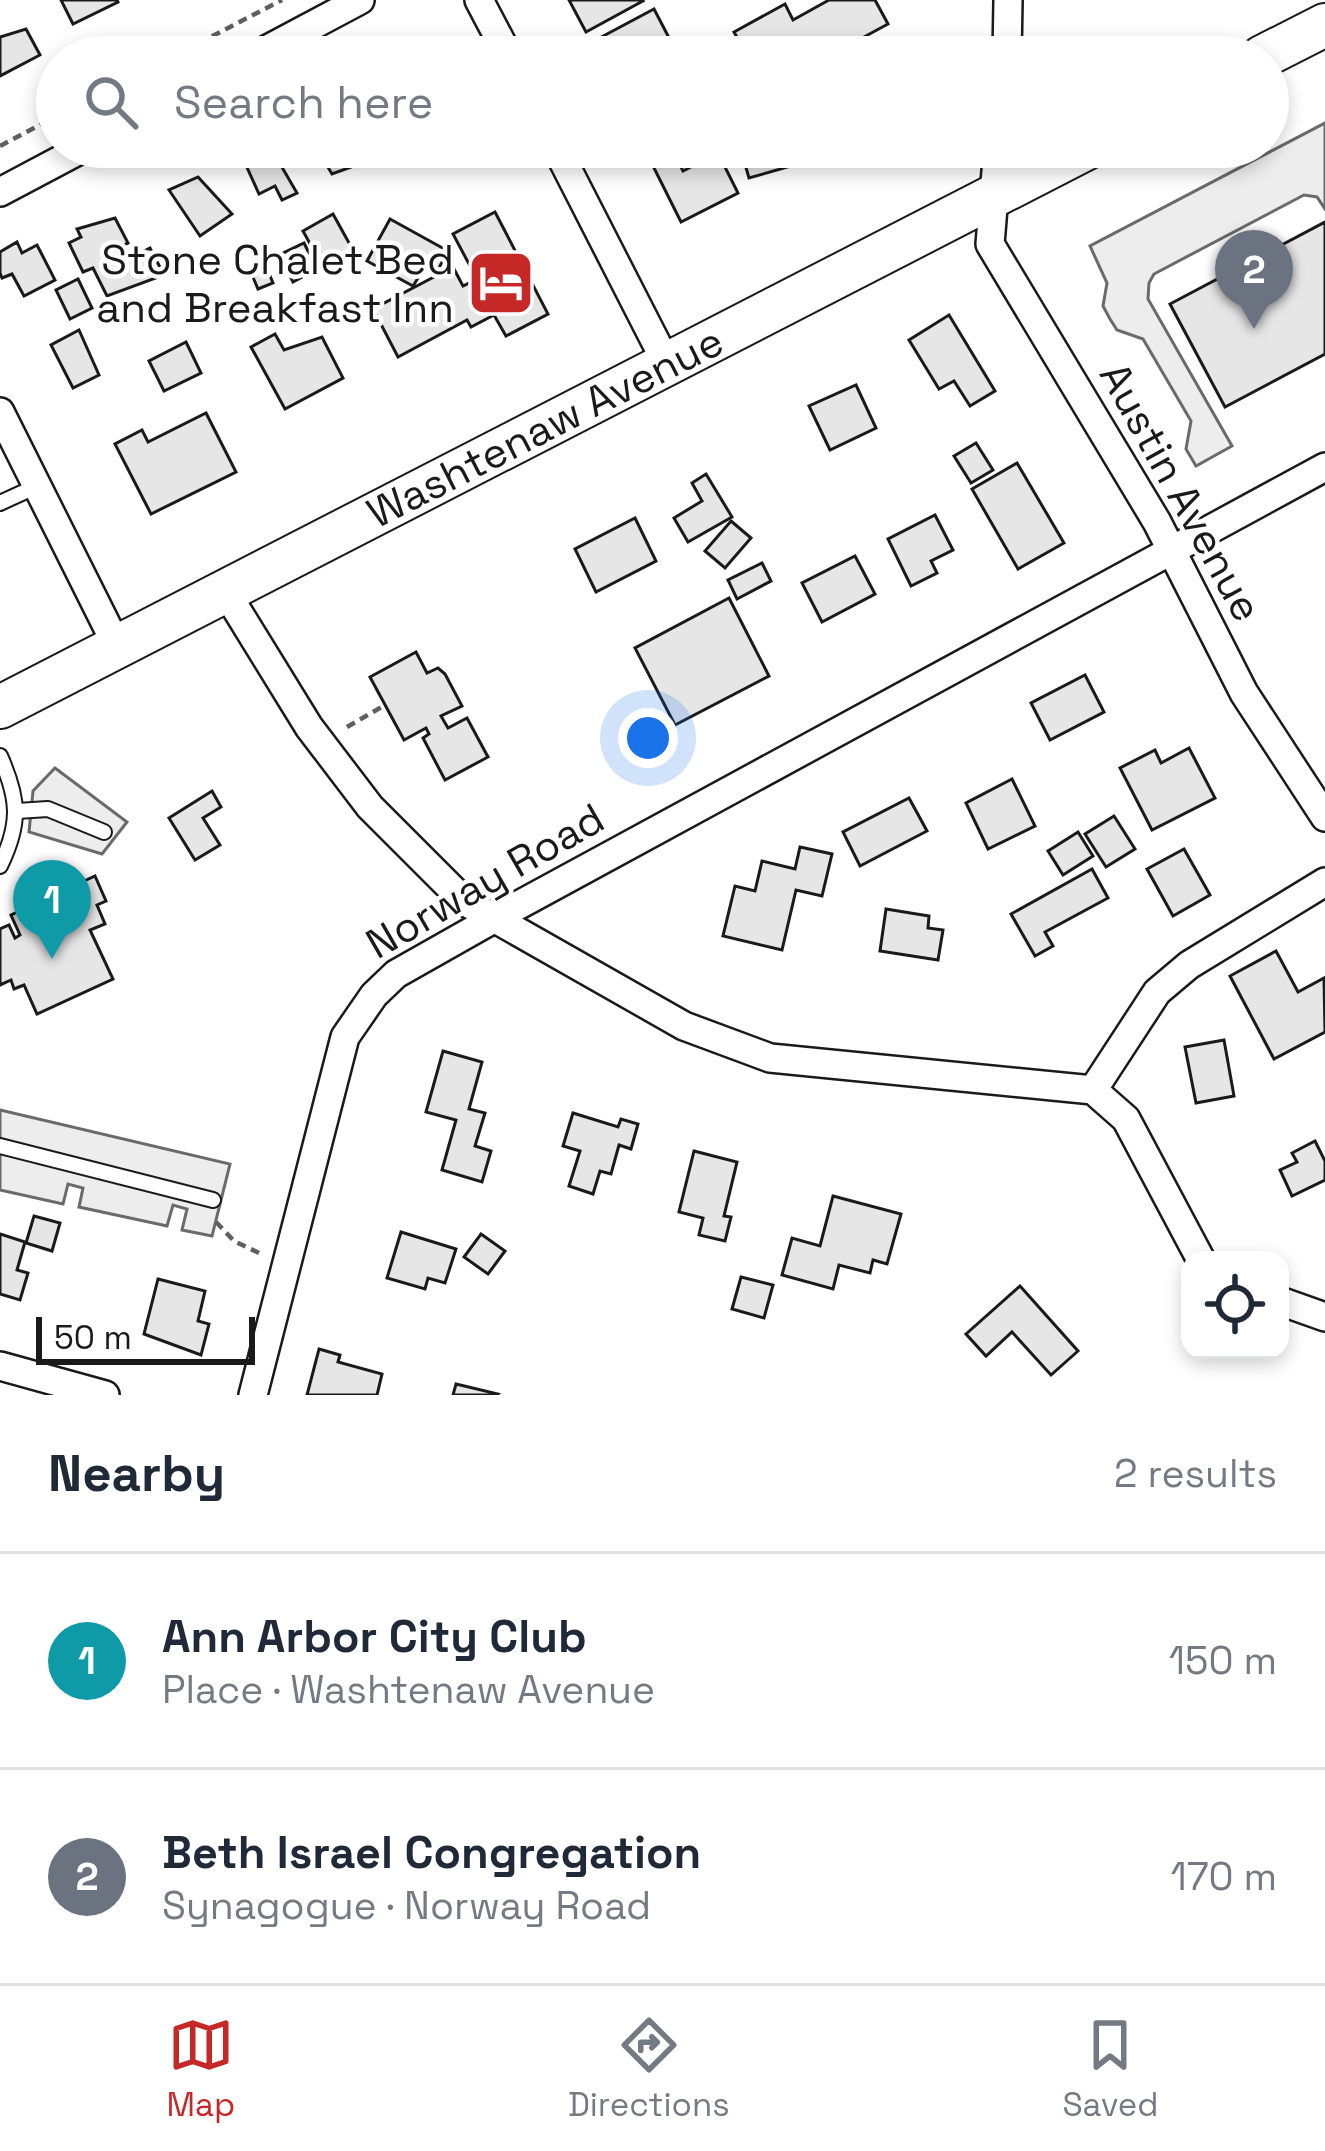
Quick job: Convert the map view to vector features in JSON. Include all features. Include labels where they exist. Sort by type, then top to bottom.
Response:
[{"type":"main road","points":[[1289,43],[1325,25]]},
{"type":"main road","name":"Washtenaw Avenue","points":[[0,707],[1049,168]]},
{"type":"street","points":[[292,36],[360,0]]},
{"type":"street","points":[[479,0],[498,36]]},
{"type":"street","points":[[1007,36],[1008,0]]},
{"type":"street","points":[[0,192],[45,168]]},
{"type":"street","points":[[567,168],[668,366]]},
{"type":"street","name":"Austin Avenue","points":[[995,168],[990,244],[1173,553],[1244,693],[1325,817]]},
{"type":"street","points":[[0,412],[117,646]]},
{"type":"street","name":"Norway Road","points":[[254,1395],[345,1037],[358,1015],[396,974],[1325,467]]},
{"type":"street","points":[[224,590],[309,727],[370,806],[464,901],[684,1026],[770,1058],[1093,1090],[1126,1119],[1196,1251]]},
{"type":"street","points":[[1093,1090],[1156,992],[1189,965],[1325,882]]},
{"type":"street","points":[[1289,1304],[1325,1317]]},
{"type":"street","points":[[0,1366],[105,1395]]},
{"type":"lane","points":[[0,503],[37,486]]},
{"type":"lane","points":[[0,756],[18,797],[16,830],[0,866]]},
{"type":"lane","points":[[17,811],[48,809],[104,832]]},
{"type":"lane","points":[[0,1146],[213,1200]]},
{"type":"path","points":[[213,36],[282,0]]},
{"type":"path","points":[[0,146],[36,127]]},
{"type":"path","points":[[337,734],[385,705]]},
{"type":"path","points":[[215,1222],[248,1250],[288,1262]]},
{"type":"shaded area","points":[[1325,123],[1325,209],[1317,197],[1304,195],[1154,274],[1149,283],[1148,299],[1232,446],[1196,466],[1186,449],[1191,421],[1143,339],[1117,330],[1110,319],[1103,306],[1107,283],[1090,246],[1239,168],[1289,168],[1289,142]]},
{"type":"shaded area","points":[[55,768],[127,822],[102,854],[29,832],[33,791]]},
{"type":"shaded area","points":[[0,1110],[230,1164],[212,1236],[182,1230],[187,1209],[173,1205],[167,1226],[79,1207],[83,1188],[68,1184],[63,1204],[0,1190]]},
{"type":"building","points":[[61,0],[117,0],[118,2],[73,24]]},
{"type":"building","points":[[569,0],[642,0],[643,1],[586,32]]},
{"type":"building","points":[[829,0],[875,0],[888,24],[866,36],[736,36],[734,32],[785,4],[793,20]]},
{"type":"building","points":[[654,9],[668,36],[603,36]]},
{"type":"building","points":[[26,29],[36,57],[0,76],[0,37]]},
{"type":"building","points":[[247,168],[282,168],[297,193],[282,200],[275,186],[259,194]]},
{"type":"building","points":[[654,168],[726,168],[738,193],[681,222]]},
{"type":"building","points":[[746,168],[784,168],[749,178]]},
{"type":"building","points":[[198,177],[232,214],[200,236],[169,190]]},
{"type":"building","name":"Stone Chalet Bed and Breakfast Inn","points":[[495,212],[548,314],[506,336],[494,315],[471,327],[467,320],[398,357],[373,309],[453,267],[463,286],[477,279],[453,234]]},
{"type":"building","points":[[333,214],[354,252],[324,269],[303,231]]},
{"type":"building","points":[[115,218],[128,243],[118,248],[124,261],[150,248],[164,275],[107,296],[93,268],[83,272],[69,243],[81,237],[77,229]]},
{"type":"building","points":[[390,219],[448,251],[439,268],[428,262],[413,286],[367,261]]},
{"type":"building","points":[[1325,222],[1325,354],[1225,407],[1170,304]]},
{"type":"building","points":[[17,242],[22,253],[37,245],[55,280],[24,296],[12,274],[2,278],[0,273],[0,252]]},
{"type":"building","points":[[304,243],[317,269],[293,282],[279,255]]},
{"type":"building","points":[[265,264],[273,283],[258,289],[250,270]]},
{"type":"building","points":[[78,279],[92,308],[70,319],[56,290]]},
{"type":"building","points":[[949,315],[995,391],[970,406],[954,381],[939,389],[909,340]]},
{"type":"building","points":[[79,330],[99,375],[73,388],[51,345]]},
{"type":"building","points":[[275,334],[284,350],[322,337],[343,378],[285,409],[251,347]]},
{"type":"building","points":[[186,342],[201,373],[164,391],[149,361]]},
{"type":"building","points":[[856,385],[876,428],[830,450],[809,406]]},
{"type":"building","points":[[206,413],[236,472],[151,514],[115,444],[142,430],[148,442]]},
{"type":"building","points":[[976,443],[993,470],[971,483],[954,456]]},
{"type":"building","points":[[1017,463],[1064,543],[1018,569],[972,489]]},
{"type":"building","points":[[706,474],[732,517],[688,542],[674,518],[702,501],[692,483]]},
{"type":"building","points":[[935,515],[953,550],[931,561],[937,573],[911,586],[888,539]]},
{"type":"building","points":[[635,518],[656,561],[596,592],[575,549]]},
{"type":"building","points":[[731,521],[751,538],[725,568],[705,551]]},
{"type":"building","points":[[855,556],[875,594],[822,622],[802,583]]},
{"type":"building","points":[[762,563],[771,581],[737,599],[728,580]]},
{"type":"building","points":[[729,598],[769,676],[675,725],[635,648]]},
{"type":"building","points":[[416,652],[427,673],[438,668],[445,674],[462,706],[441,716],[448,728],[467,718],[488,757],[445,780],[423,738],[429,734],[426,728],[404,740],[370,677]]},
{"type":"building","points":[[1085,675],[1104,712],[1050,740],[1031,703]]},
{"type":"building","points":[[1189,748],[1215,798],[1152,830],[1120,768],[1155,750],[1161,763]]},
{"type":"building","points":[[1012,779],[1035,826],[988,849],[966,803]]},
{"type":"building","points":[[212,791],[221,807],[203,818],[220,845],[195,860],[169,818]]},
{"type":"building","points":[[909,798],[927,831],[860,866],[843,832]]},
{"type":"building","points":[[1114,816],[1135,849],[1106,867],[1085,834]]},
{"type":"building","points":[[1078,832],[1093,856],[1063,875],[1048,851]]},
{"type":"building","points":[[800,847],[832,854],[822,896],[796,890],[782,950],[723,936],[735,886],[755,891],[762,861],[795,869]]},
{"type":"building","points":[[1184,849],[1210,895],[1173,916],[1147,869]]},
{"type":"building","points":[[1092,869],[1108,898],[1045,932],[1053,946],[1035,956],[1011,914]]},
{"type":"building","points":[[95,876],[106,901],[97,905],[105,924],[90,930],[113,979],[37,1014],[24,985],[14,989],[11,980],[0,985],[0,929],[9,925],[15,938],[20,935],[11,915]]},
{"type":"building","points":[[886,909],[929,916],[928,928],[943,930],[938,960],[880,951]]},
{"type":"building","points":[[1276,951],[1298,992],[1324,978],[1325,1032],[1274,1059],[1230,976]]},
{"type":"building","points":[[1224,1040],[1234,1096],[1196,1103],[1185,1047]]},
{"type":"building","points":[[443,1051],[482,1062],[469,1109],[485,1113],[475,1146],[491,1151],[482,1182],[442,1170],[456,1120],[426,1112]]},
{"type":"building","points":[[573,1113],[618,1127],[621,1119],[638,1124],[631,1149],[619,1145],[611,1174],[600,1171],[593,1194],[569,1186],[580,1151],[563,1146]]},
{"type":"building","points":[[1315,1141],[1325,1161],[1325,1180],[1292,1196],[1280,1170],[1297,1162],[1292,1153]]},
{"type":"building","points":[[694,1151],[737,1162],[724,1216],[731,1217],[725,1241],[699,1235],[703,1218],[679,1212]]},
{"type":"building","points":[[833,1196],[901,1214],[887,1264],[873,1260],[870,1273],[839,1265],[833,1289],[782,1275],[792,1238],[820,1246]]},
{"type":"building","points":[[34,1216],[60,1223],[52,1251],[26,1243]]},
{"type":"building","points":[[401,1232],[456,1249],[445,1283],[428,1278],[425,1289],[387,1278]]},
{"type":"building","points":[[0,1234],[25,1242],[17,1270],[28,1273],[20,1300],[0,1294]]},
{"type":"building","points":[[481,1234],[505,1251],[488,1274],[464,1257]]},
{"type":"building","points":[[741,1277],[773,1285],[764,1318],[732,1309]]},
{"type":"building","points":[[158,1279],[205,1291],[198,1321],[209,1324],[201,1355],[144,1334]]},
{"type":"building","points":[[1020,1286],[1078,1351],[1051,1375],[1012,1332],[986,1356],[966,1334]]},
{"type":"building","points":[[319,1349],[340,1355],[338,1362],[382,1374],[377,1395],[307,1395]]},
{"type":"building","points":[[456,1384],[498,1394],[453,1395]]},
{"type":"place","name":"Stone Chalet Bed and Breakfast Inn","points":[[501,283]]},
{"type":"place","name":"Beth Israel Congregation","points":[[1254,329]]},
{"type":"place","name":"Ann Arbor City Club","points":[[52,959]]}]
